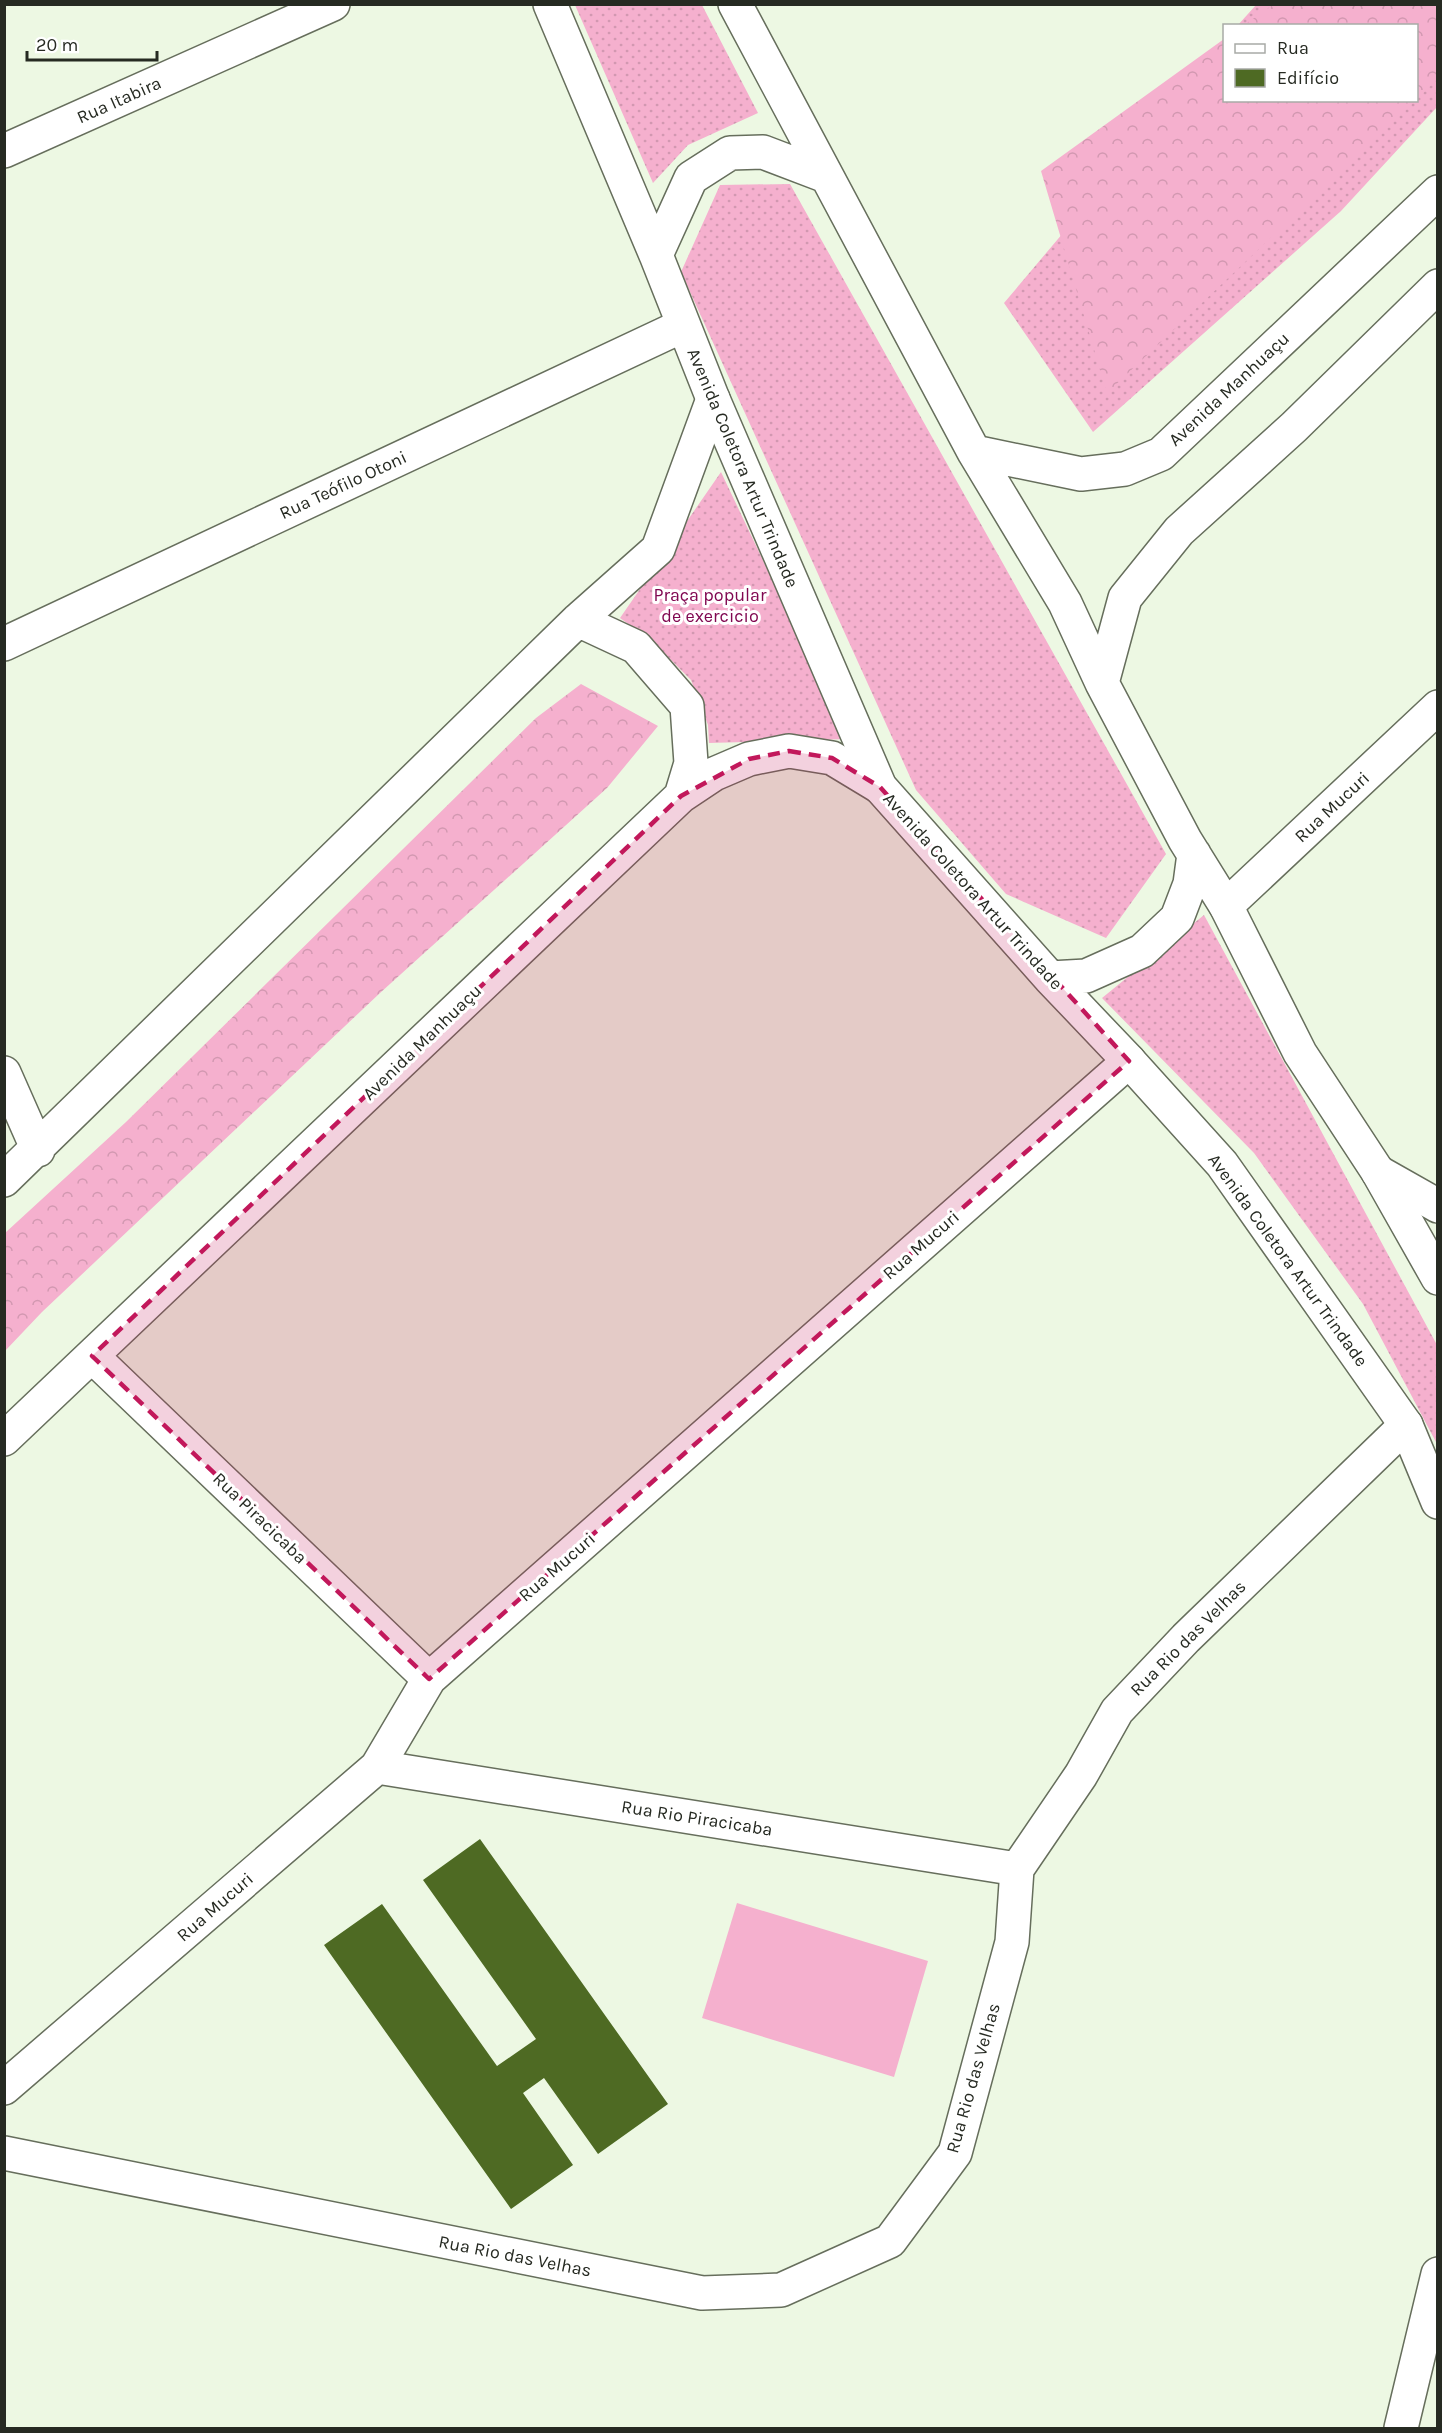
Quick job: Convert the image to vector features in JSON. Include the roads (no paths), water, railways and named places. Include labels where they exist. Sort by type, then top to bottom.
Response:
[{"type":"street","name":"Rua Itabira","points":[[4,151],[333,4]]},
{"type":"street","name":"Avenida Coletora Artur Trindade","points":[[550,4],[656,255],[682,326],[880,787],[1050,978],[1222,1164],[1406,1425],[1437,1502]]},
{"type":"street","points":[[735,4],[974,452],[1065,603],[1102,683],[1194,854],[1226,906],[1300,1053],[1378,1172],[1437,1278]]},
{"type":"street","points":[[656,255],[691,178],[730,153],[763,152],[826,176]]},
{"type":"street","name":"Avenida Manhuaçu","points":[[974,452],[1081,474],[1125,469],[1161,454],[1437,192]]},
{"type":"street","points":[[1102,683],[1125,597],[1179,531],[1294,427],[1437,286]]},
{"type":"street","name":"Rua Teófilo Otoni","points":[[4,644],[682,326]]},
{"type":"street","points":[[4,1180],[38,1150],[578,620],[658,549],[713,399]]},
{"type":"street","points":[[578,620],[636,647],[687,706],[691,762],[681,796]]},
{"type":"street","name":"Rua Mucuri","points":[[1226,906],[1437,707]]},
{"type":"street","name":"Avenida Manhuaçu","points":[[4,1439],[681,796],[714,774],[749,759],[789,751],[832,758],[880,787]]},
{"type":"street","points":[[1050,978],[1086,976],[1142,951],[1177,918],[1190,884],[1194,854]]},
{"type":"street","name":"Rua Mucuri","points":[[4,2088],[378,1767],[429,1679],[1129,1061]]},
{"type":"street","points":[[4,1073],[38,1150]]},
{"type":"street","points":[[1378,1172],[1437,1206]]},
{"type":"street","name":"Rua Piracicaba","points":[[92,1356],[429,1679]]},
{"type":"street","name":"Rua Rio das Velhas","points":[[4,2153],[702,2293],[781,2290],[890,2241],[955,2153],[1012,1942],[1017,1869],[1081,1775],[1117,1711],[1186,1638],[1406,1425]]},
{"type":"street","name":"Rua Rio Piracicaba","points":[[378,1767],[1017,1869]]},
{"type":"street","points":[[1401,2428],[1437,2274]]},
{"type":"park label","name":"Praça popular de exercicio","points":[[710,605]]}]
